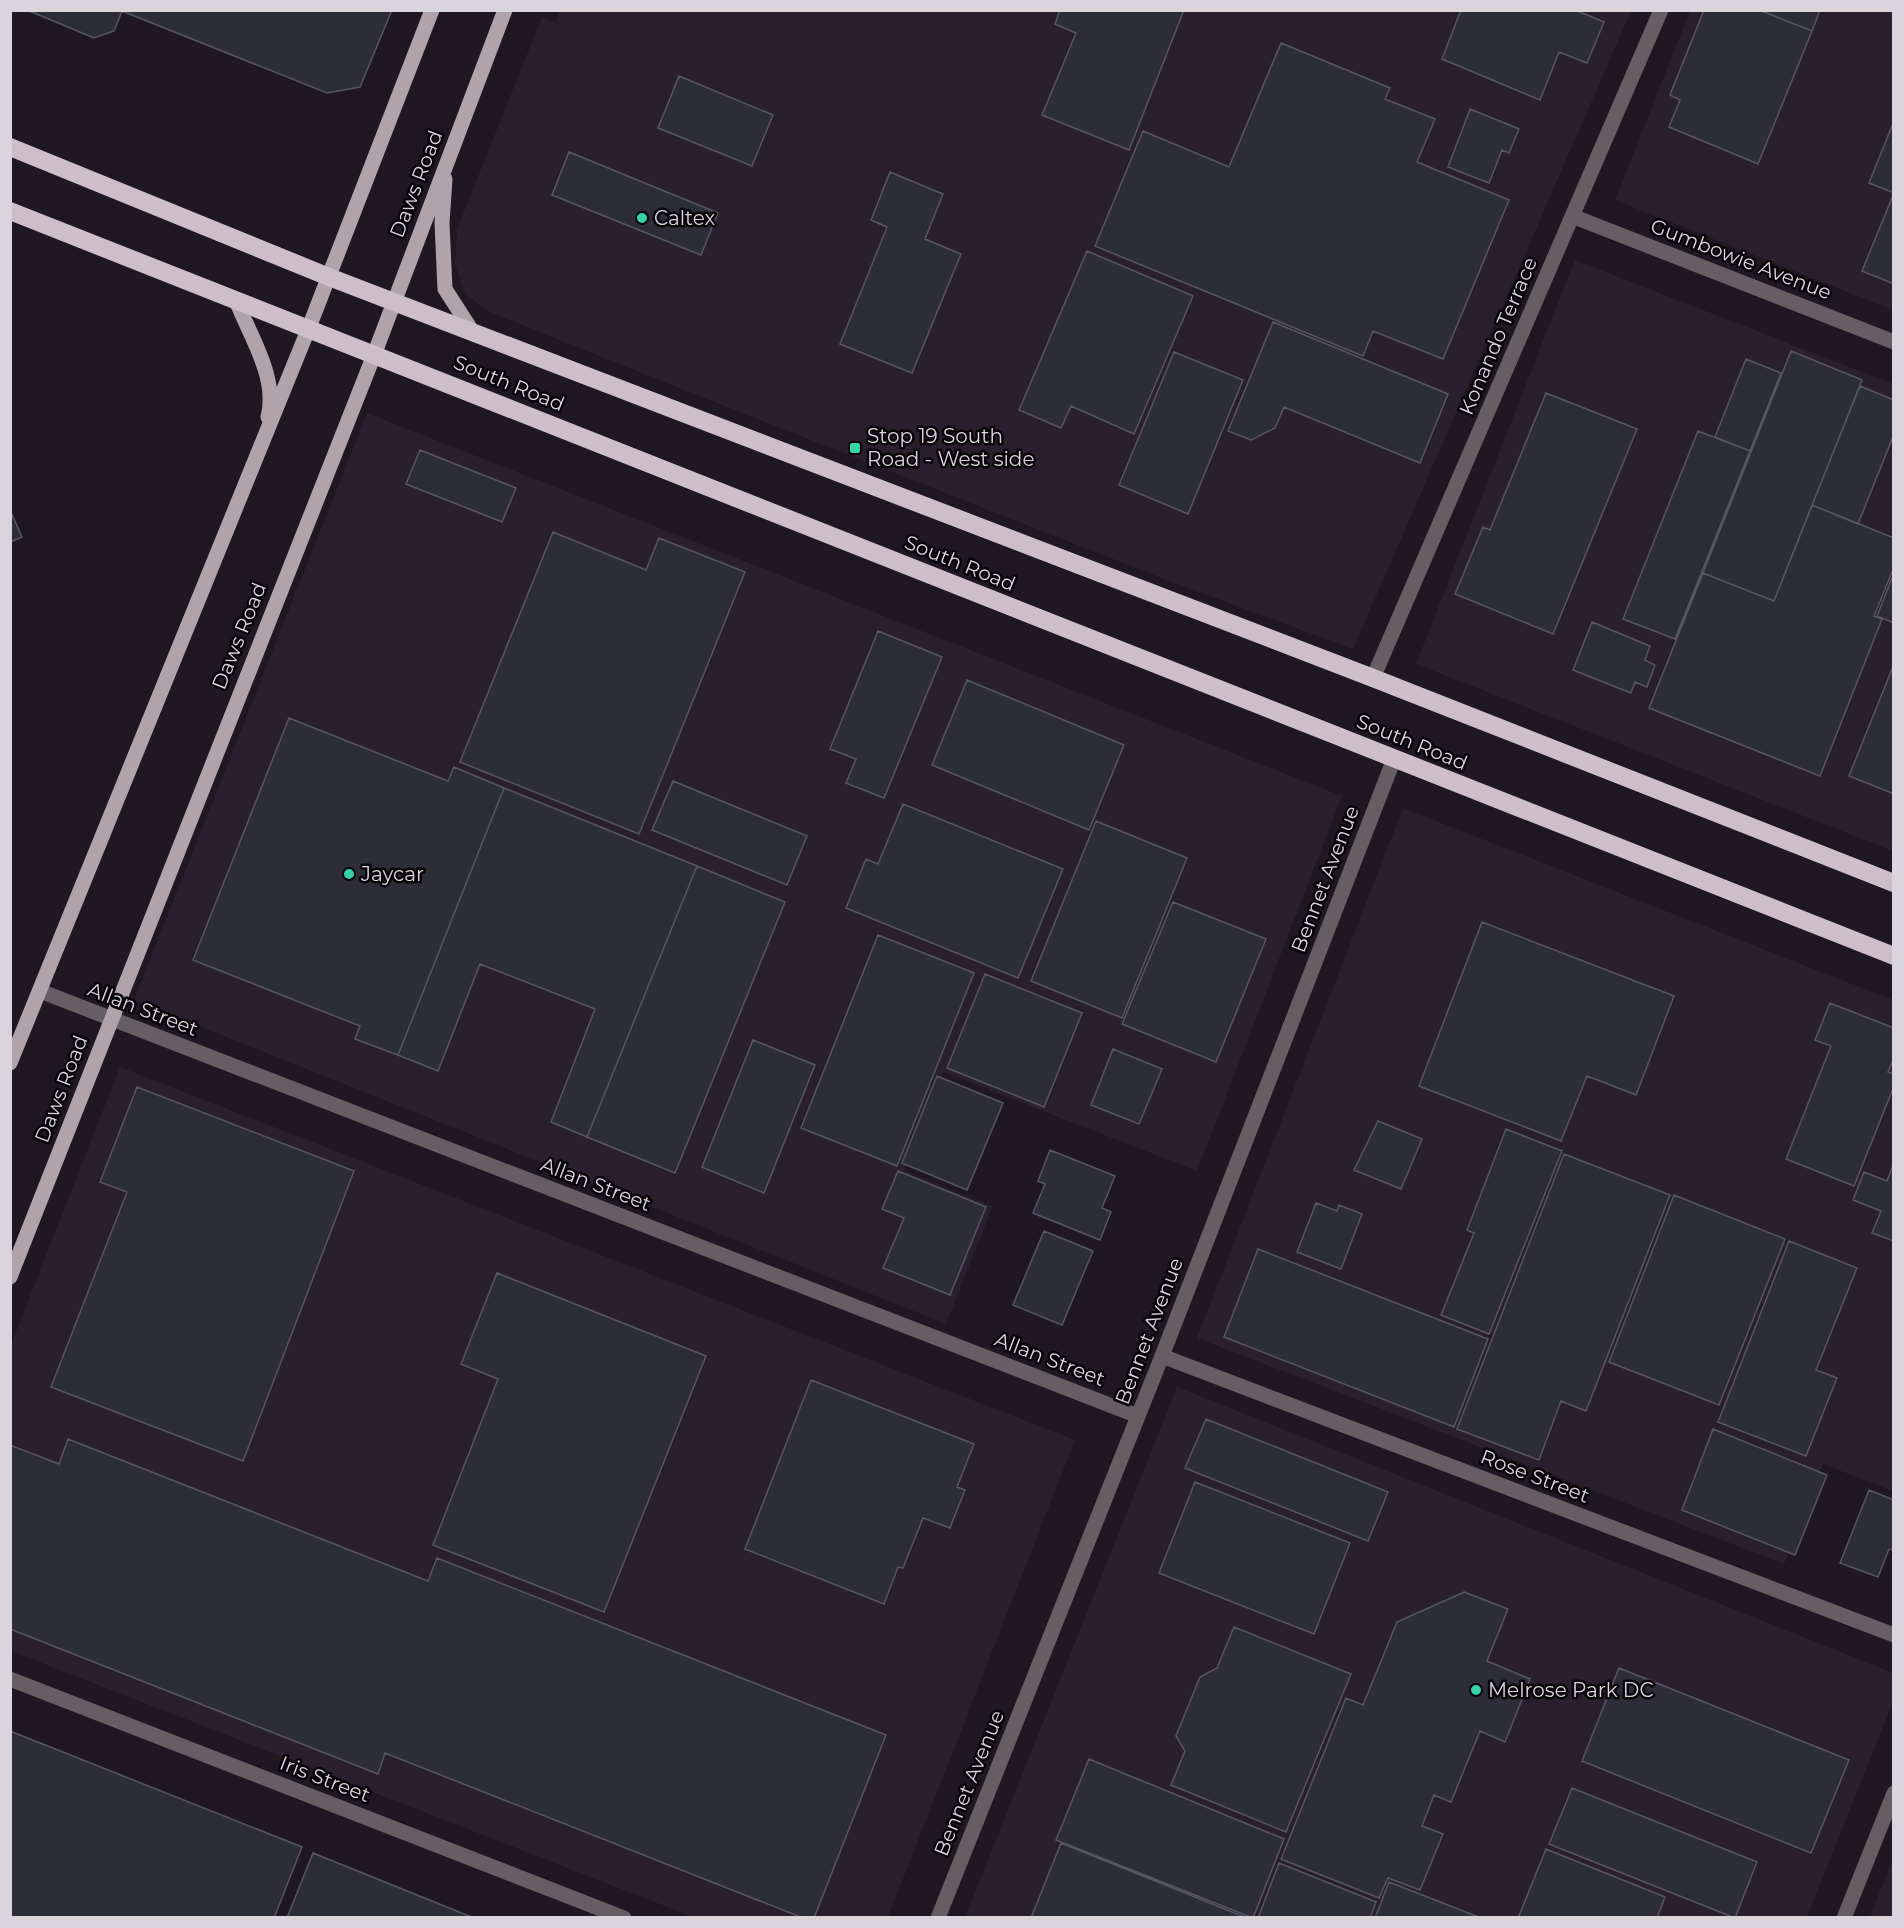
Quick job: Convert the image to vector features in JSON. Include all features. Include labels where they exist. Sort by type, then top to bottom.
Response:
[{"type":"highway","name":"South Road","points":[[10,147],[474,334],[1373,678],[1893,883]]},
{"type":"highway","name":"South Road","points":[[10,211],[237,303],[374,355],[1893,956]]},
{"type":"main road","points":[[10,1064],[308,330],[432,10]]},
{"type":"main road","name":"Daws Road","points":[[10,1277],[374,355],[506,10]]},
{"type":"main road","points":[[447,161],[442,223],[446,290],[474,334]]},
{"type":"main road","points":[[237,303],[266,372],[271,406],[259,452]]},
{"type":"street","name":"Konando Terrace","points":[[1373,678],[1660,10]]},
{"type":"street","name":"Gumbowie Avenue","points":[[1572,216],[1893,342]]},
{"type":"street","name":"Bennet Avenue","points":[[938,1917],[1162,1356],[1394,759]]},
{"type":"street","name":"Allan Street","points":[[40,991],[1138,1416]]},
{"type":"street","name":"Rose Street","points":[[1162,1356],[1893,1635]]},
{"type":"street","name":"Iris Street","points":[[10,1679],[624,1917]]},
{"type":"street","points":[[1844,1917],[1893,1793]]},
{"type":"shaded area","points":[[560,11],[1631,11],[1353,649],[1164,579],[702,397],[490,312],[465,294],[455,264],[457,229],[542,17],[555,22]]},
{"type":"shaded area","points":[[1690,11],[1893,11],[1893,310],[1615,200]]},
{"type":"shaded area","points":[[1575,260],[1893,384],[1893,851],[1416,664]]},
{"type":"shaded area","points":[[367,413],[1342,796],[1197,1171],[943,1072],[904,1171],[993,1206],[946,1324],[134,1000]]},
{"type":"shaded area","points":[[1403,808],[1893,1000],[1893,1491],[1823,1464],[1784,1564],[1197,1338]]},
{"type":"shaded area","points":[[120,1067],[1075,1440],[888,1917],[693,1917],[11,1651],[10,1347]]},
{"type":"shaded area","points":[[1177,1387],[1893,1673],[1893,1702],[1807,1917],[965,1918]]},
{"type":"shaded area","points":[[1893,1858],[1893,1917],[1870,1917]]},
{"type":"building","points":[[27,10],[392,10],[360,87],[327,93],[122,11],[114,31],[94,38]]},
{"type":"building","points":[[1060,10],[1184,10],[1129,150],[1042,115],[1076,33],[1055,24]]},
{"type":"building","points":[[1461,10],[1575,10],[1604,22],[1587,63],[1559,52],[1540,100],[1442,59]]},
{"type":"building","points":[[1704,10],[1759,10],[1812,31],[1758,164],[1669,127],[1680,100],[1670,95]]},
{"type":"building","points":[[1759,10],[1820,10],[1812,31]]},
{"type":"building","points":[[1281,43],[1390,88],[1385,99],[1435,119],[1417,162],[1509,200],[1443,359],[1373,331],[1363,356],[1095,246],[1143,131],[1229,167]]},
{"type":"building","points":[[679,76],[773,115],[752,166],[658,128]]},
{"type":"building","points":[[1470,109],[1519,129],[1509,153],[1502,150],[1489,183],[1448,167]]},
{"type":"building","points":[[1894,121],[1894,193],[1869,183]]},
{"type":"building","points":[[569,152],[718,213],[701,255],[552,195]]},
{"type":"building","points":[[890,172],[943,194],[925,239],[961,254],[912,373],[840,344],[887,227],[871,220]]},
{"type":"building","points":[[1894,193],[1894,284],[1862,271]]},
{"type":"building","points":[[1087,251],[1193,296],[1134,434],[1071,406],[1061,428],[1019,410]]},
{"type":"building","points":[[1273,322],[1448,394],[1420,463],[1284,407],[1275,428],[1251,440],[1228,431]]},
{"type":"building","points":[[1791,351],[1862,380],[1774,601],[1703,573]]},
{"type":"building","points":[[1174,352],[1243,380],[1188,514],[1119,485]]},
{"type":"building","points":[[1746,359],[1781,373],[1750,451],[1715,437]]},
{"type":"building","points":[[1860,386],[1894,400],[1894,434],[1858,524],[1812,505]]},
{"type":"building","points":[[1546,393],[1637,429],[1553,634],[1455,594],[1483,527],[1490,530]]},
{"type":"building","points":[[1698,431],[1750,451],[1675,639],[1623,619]]},
{"type":"building","points":[[420,450],[516,488],[502,522],[406,484]]},
{"type":"building","points":[[1812,505],[1894,538],[1894,567],[1874,616],[1882,619],[1820,776],[1649,708],[1703,573],[1774,601]]},
{"type":"building","points":[[10,510],[22,537],[10,542]]},
{"type":"building","points":[[553,532],[646,570],[659,538],[745,572],[639,834],[460,762]]},
{"type":"building","points":[[1894,573],[1894,623],[1877,616]]},
{"type":"building","points":[[1592,622],[1650,646],[1645,660],[1655,665],[1647,687],[1635,682],[1631,693],[1573,670]]},
{"type":"building","points":[[878,631],[942,657],[884,798],[846,783],[856,759],[830,749]]},
{"type":"building","points":[[1894,664],[1894,794],[1849,776]]},
{"type":"building","points":[[967,680],[1124,745],[1089,830],[932,765]]},
{"type":"building","name":"Jaycar","points":[[289,718],[448,781],[454,767],[504,788],[398,1055],[355,1039],[360,1026],[193,960]]},
{"type":"building","points":[[673,781],[807,836],[787,885],[652,830]]},
{"type":"building","points":[[504,788],[697,866],[587,1137],[551,1122],[595,1009],[480,964],[438,1071],[398,1055]]},
{"type":"building","points":[[903,804],[1063,869],[1018,978],[846,908],[866,859],[878,864]]},
{"type":"building","points":[[1096,821],[1187,858],[1122,1018],[1031,981]]},
{"type":"building","points":[[697,866],[785,902],[675,1173],[587,1137]]},
{"type":"building","points":[[1173,902],[1266,939],[1216,1062],[1122,1024]]},
{"type":"building","points":[[1482,922],[1674,996],[1636,1095],[1587,1076],[1561,1141],[1419,1086]]},
{"type":"building","points":[[878,935],[974,973],[897,1166],[801,1128]]},
{"type":"building","points":[[985,974],[1082,1013],[1044,1107],[947,1068]]},
{"type":"building","points":[[1830,1003],[1894,1028],[1894,1058],[1888,1072],[1894,1074],[1894,1086],[1854,1186],[1786,1159],[1831,1046],[1815,1040]]},
{"type":"building","points":[[753,1040],[815,1065],[764,1193],[702,1167]]},
{"type":"building","points":[[1113,1049],[1162,1069],[1139,1124],[1091,1105]]},
{"type":"building","points":[[937,1076],[1003,1103],[967,1190],[902,1163]]},
{"type":"building","points":[[137,1087],[354,1171],[243,1461],[51,1387],[127,1192],[100,1182]]},
{"type":"building","points":[[1378,1121],[1422,1139],[1401,1189],[1354,1170]]},
{"type":"building","points":[[1506,1129],[1562,1151],[1489,1334],[1441,1315],[1474,1233],[1467,1230]]},
{"type":"building","points":[[1050,1150],[1115,1176],[1102,1208],[1111,1212],[1100,1240],[1033,1213],[1045,1184],[1038,1181]]},
{"type":"building","points":[[1564,1154],[1670,1195],[1586,1411],[1561,1401],[1539,1460],[1457,1429]]},
{"type":"building","points":[[1894,1163],[1894,1241],[1872,1233],[1881,1211],[1853,1200],[1864,1172],[1887,1181]]},
{"type":"building","points":[[898,1171],[986,1207],[950,1295],[883,1268],[904,1218],[882,1209]]},
{"type":"building","points":[[1674,1195],[1785,1239],[1719,1405],[1609,1362]]},
{"type":"building","points":[[1316,1203],[1337,1211],[1339,1205],[1362,1214],[1341,1269],[1297,1252]]},
{"type":"building","points":[[1044,1231],[1093,1251],[1062,1325],[1013,1305]]},
{"type":"building","points":[[1789,1241],[1857,1268],[1816,1370],[1837,1378],[1806,1456],[1718,1422]]},
{"type":"building","points":[[1258,1249],[1488,1339],[1454,1427],[1224,1337]]},
{"type":"building","points":[[497,1273],[706,1356],[604,1612],[433,1545],[498,1379],[461,1364]]},
{"type":"building","points":[[811,1380],[974,1444],[957,1487],[965,1490],[950,1528],[923,1518],[903,1568],[898,1567],[884,1604],[745,1549]]},
{"type":"building","points":[[1206,1419],[1388,1492],[1368,1541],[1185,1468]]},
{"type":"building","points":[[1713,1429],[1827,1475],[1795,1555],[1682,1510]]},
{"type":"building","points":[[68,1439],[428,1581],[437,1558],[886,1735],[814,1918],[803,1918],[385,1753],[378,1774],[10,1629],[10,1445],[59,1464]]},
{"type":"building","points":[[1195,1482],[1350,1543],[1314,1634],[1159,1573]]},
{"type":"building","points":[[1869,1490],[1894,1500],[1894,1550],[1889,1549],[1878,1577],[1840,1563]]},
{"type":"building","points":[[1464,1592],[1508,1609],[1487,1661],[1530,1679],[1505,1742],[1480,1731],[1451,1802],[1434,1795],[1422,1826],[1443,1834],[1420,1890],[1388,1878],[1379,1898],[1281,1859],[1346,1698],[1363,1705],[1397,1622]]},
{"type":"building","points":[[1234,1627],[1351,1674],[1286,1832],[1171,1785],[1185,1751],[1176,1736],[1200,1677],[1217,1668]]},
{"type":"building","points":[[1619,1668],[1849,1760],[1811,1853],[1582,1761]]},
{"type":"building","points":[[10,1731],[302,1847],[274,1918],[10,1918]]},
{"type":"building","points":[[1089,1759],[1284,1839],[1253,1918],[1056,1840]]},
{"type":"building","points":[[1572,1788],[1757,1862],[1735,1918],[1549,1844]]},
{"type":"building","points":[[1061,1843],[1247,1918],[1031,1918]]},
{"type":"building","points":[[1546,1849],[1665,1897],[1657,1918],[1518,1918]]},
{"type":"building","points":[[313,1853],[474,1918],[287,1918]]},
{"type":"building","points":[[1279,1863],[1376,1902],[1370,1918],[1258,1918]]},
{"type":"building","points":[[1389,1882],[1481,1918],[1375,1918]]},
{"type":"place","name":"Caltex","points":[[642,218]]},
{"type":"place","name":"Stop 19 South Road - West side","points":[[855,448]]},
{"type":"place","name":"Jaycar","points":[[349,874]]},
{"type":"place","name":"Melrose Park DC","points":[[1476,1690]]}]
